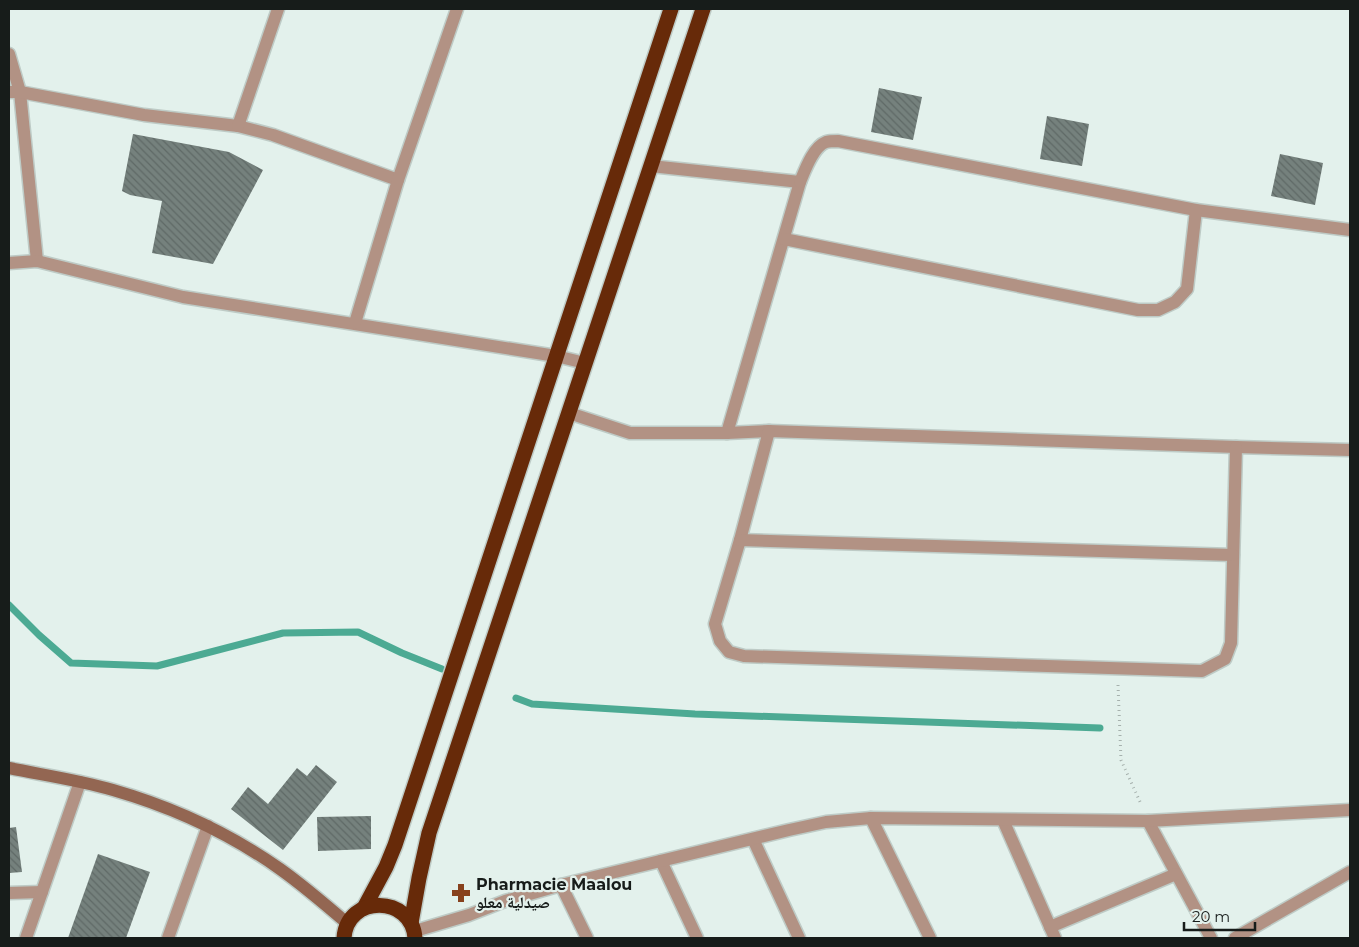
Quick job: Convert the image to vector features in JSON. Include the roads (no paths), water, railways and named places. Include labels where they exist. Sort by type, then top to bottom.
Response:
[{"type":"highway","points":[[364,908],[395,846],[671,9]]},
{"type":"highway","points":[[414,931],[419,878],[429,833],[703,9]]},
{"type":"highway","points":[[346,931],[355,914],[364,908],[378,905],[391,906],[402,912],[414,931]]},
{"type":"street","points":[[238,126],[278,9]]},
{"type":"street","points":[[355,323],[398,180],[458,9]]},
{"type":"street","points":[[9,54],[37,261]]},
{"type":"street","points":[[14,92],[144,115],[238,126],[273,135],[398,180]]},
{"type":"street","points":[[727,433],[800,182],[810,159],[818,148],[826,142],[838,141],[1196,210],[1350,230]]},
{"type":"street","points":[[650,166],[800,182]]},
{"type":"street","points":[[784,239],[1138,310],[1158,310],[1175,302],[1187,289],[1196,210]]},
{"type":"street","points":[[9,263],[37,261],[183,296],[556,356],[585,363]]},
{"type":"street","points":[[569,413],[630,433],[769,431],[1350,450]]},
{"type":"street","points":[[769,431],[715,624],[720,641],[729,652],[744,656],[1202,671],[1225,659],[1231,643],[1236,447]]},
{"type":"street","points":[[740,540],[1233,555]]},
{"type":"street","points":[[9,768],[113,790],[145,800],[208,826],[279,868],[313,893],[346,931]]},
{"type":"street","points":[[26,938],[80,782]]},
{"type":"street","points":[[414,931],[561,885],[826,822],[871,818],[1148,821],[1350,810]]},
{"type":"street","points":[[871,818],[930,938]]},
{"type":"street","points":[[1003,820],[1053,933],[1176,874]]},
{"type":"street","points":[[1148,821],[1210,938]]},
{"type":"street","points":[[168,938],[208,826]]},
{"type":"street","points":[[752,839],[799,938]]},
{"type":"street","points":[[662,861],[697,938]]},
{"type":"street","points":[[1235,938],[1350,872]]},
{"type":"street","points":[[561,885],[587,938]]},
{"type":"street","points":[[9,893],[42,892]]},
{"type":"waterway","points":[[9,605],[71,663],[157,666],[283,633],[358,632],[442,669]]},
{"type":"waterway","points":[[516,698],[532,704],[695,714],[1100,728]]},
{"type":"place","name":"Pharmacie Maalou صيدلية معلو","points":[[461,893]]}]
